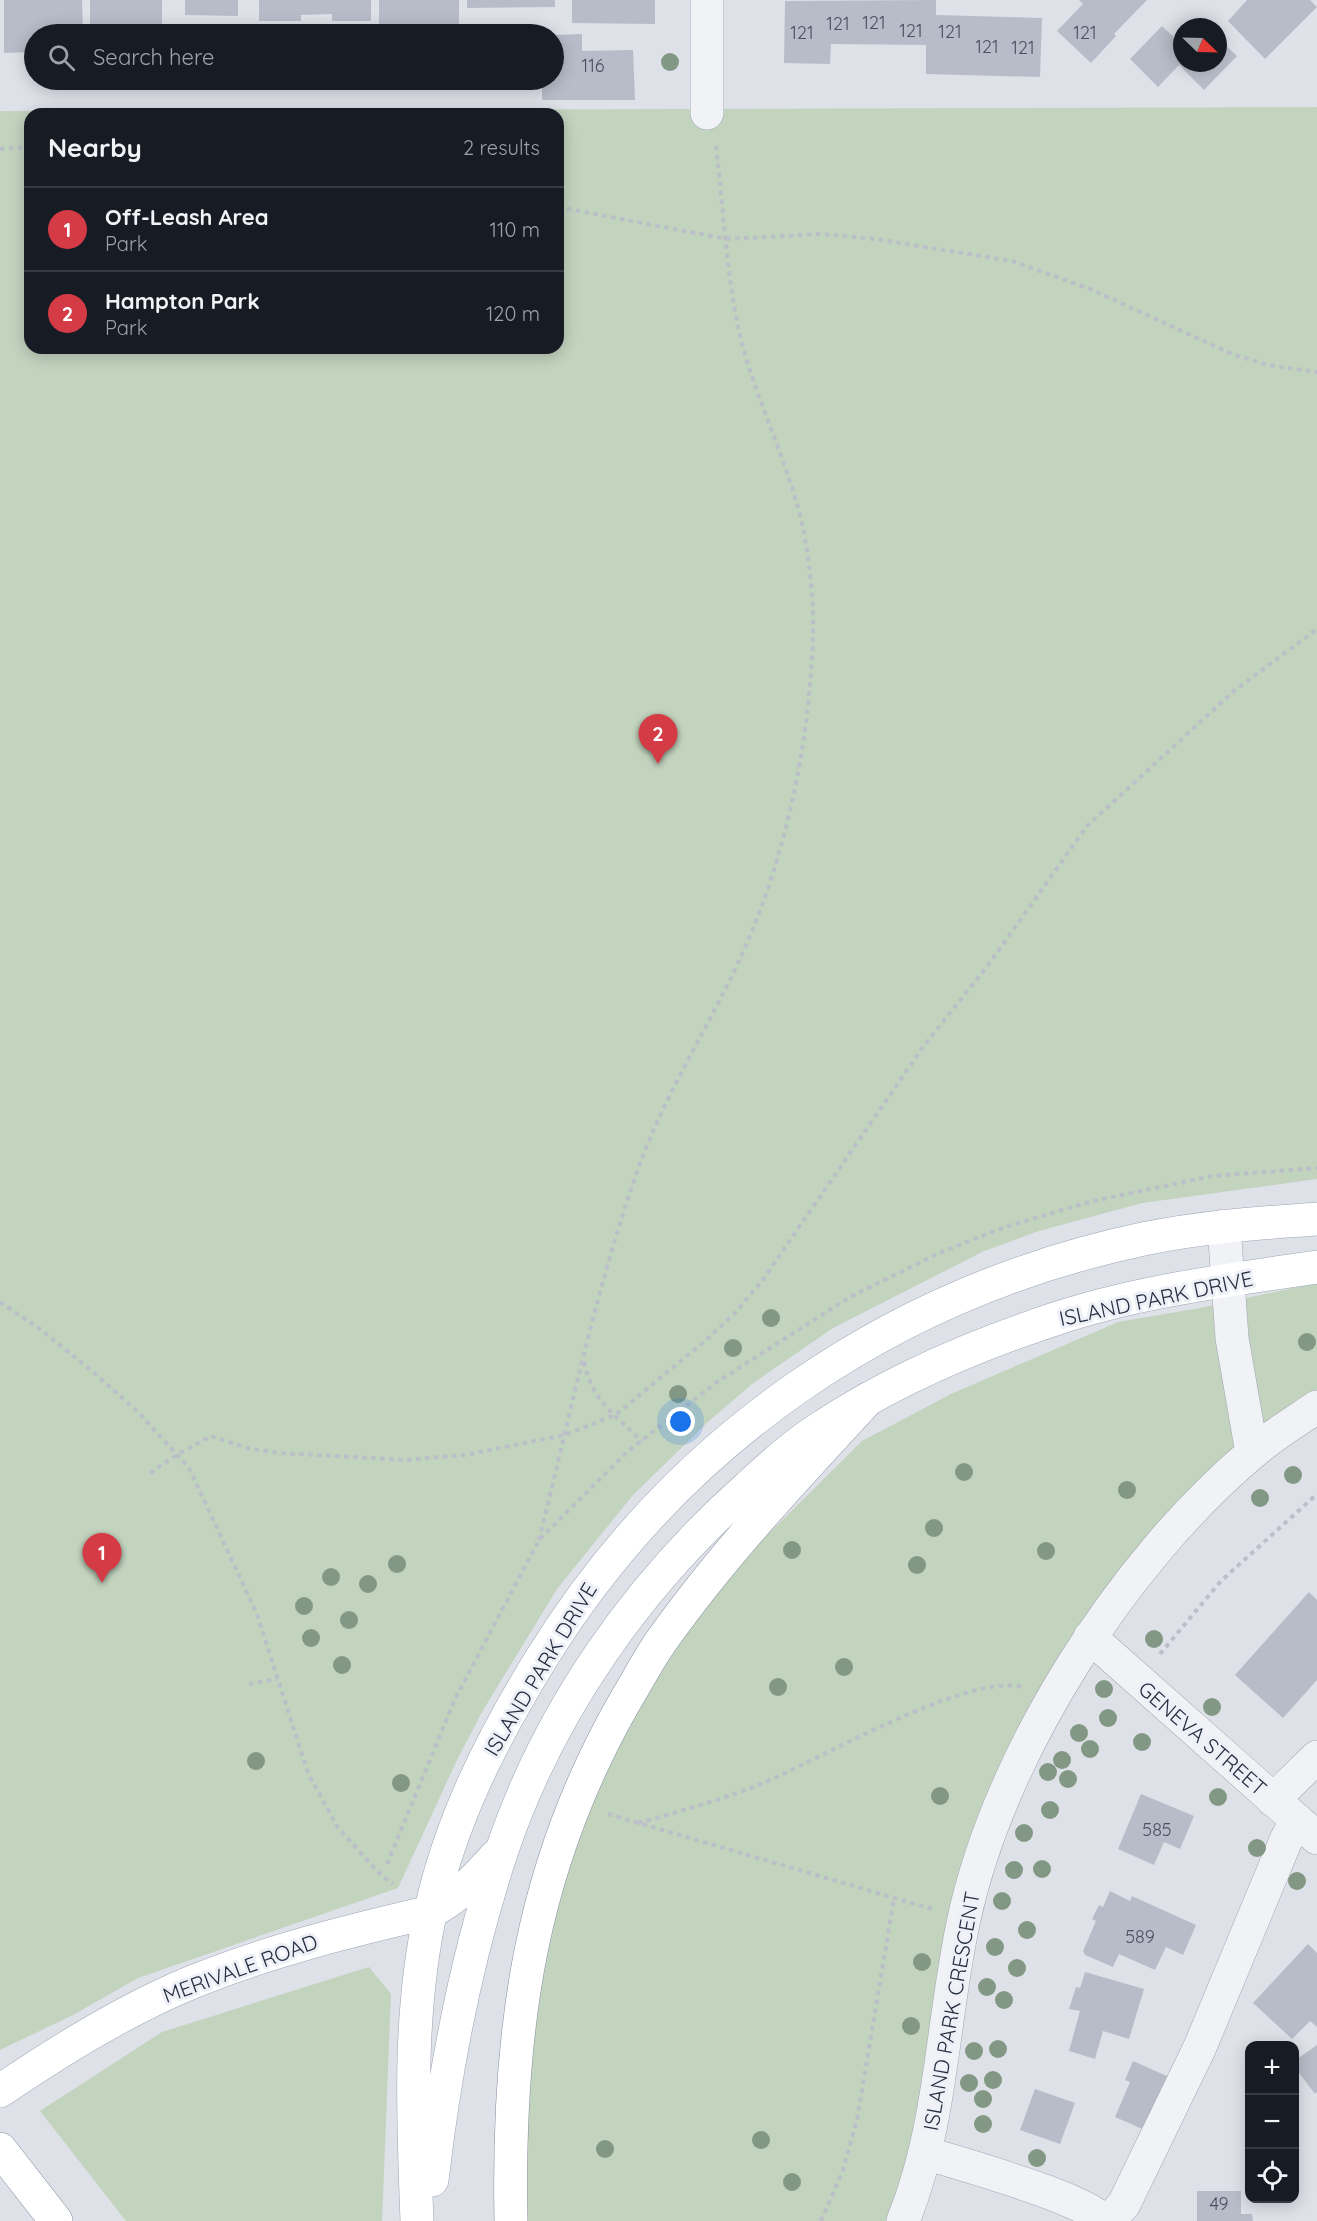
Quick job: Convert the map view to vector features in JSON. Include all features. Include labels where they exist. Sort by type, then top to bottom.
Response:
[{"type":"main road","name":"ISLAND PARK DRIVE","points":[[417,2221],[412,2091],[413,2039],[430,1912],[454,1828],[477,1774],[534,1670],[577,1603],[640,1524],[716,1450],[759,1413],[840,1357],[931,1311],[986,1287],[1090,1253],[1143,1239],[1224,1226],[1317,1219]]},
{"type":"main road","name":"ISLAND PARK DRIVE","points":[[427,2221],[447,2063],[472,1953],[503,1848],[544,1752],[566,1708],[627,1615],[656,1578],[723,1509],[816,1431],[867,1399],[952,1358],[1057,1318],[1128,1299],[1317,1266]]},
{"type":"main road","points":[[512,2221],[513,2085],[529,1953],[542,1895],[574,1804],[610,1727],[660,1642],[726,1557],[867,1399]]},
{"type":"main road","name":"MERIVALE ROAD","points":[[0,2091],[68,2047],[153,2000],[191,1983],[295,1945],[430,1912],[467,1888],[503,1848]]},
{"type":"main road","points":[[0,2150],[56,2221]]},
{"type":"street","points":[[706,113],[707,0]]},
{"type":"street","points":[[1224,1226],[1232,1338],[1252,1453]]},
{"type":"street","name":"ISLAND PARK CRESCENT","points":[[903,2221],[925,2153],[964,1918],[1000,1810],[1055,1695],[1090,1637],[1152,1554],[1187,1515],[1252,1453],[1317,1407]]},
{"type":"street","name":"GENEVA STREET","points":[[1090,1637],[1296,1819]]},
{"type":"street","points":[[1109,2221],[1124,2204],[1200,2047],[1296,1819],[1317,1757]]},
{"type":"street","points":[[925,2153],[1068,2200],[1099,2215],[1102,2221]]},
{"type":"path","points":[[538,1540],[584,1361],[639,1166],[676,1084],[739,959],[759,909],[785,829],[802,757],[813,635],[811,578],[802,527],[754,384],[738,325],[716,142],[706,113]]},
{"type":"path","points":[[0,149],[24,147]]},
{"type":"path","points":[[564,208],[620,221],[727,238],[822,234],[875,239],[1012,261],[1090,289],[1232,354],[1268,365],[1317,372]]},
{"type":"path","points":[[150,1473],[211,1436],[248,1448],[279,1453],[405,1460],[465,1455],[565,1435],[615,1415],[706,1340],[734,1314],[762,1281],[923,1047],[988,964],[1087,826],[1234,691],[1317,629]]},
{"type":"path","points":[[0,1302],[40,1329],[92,1371],[137,1411],[189,1468],[257,1614],[308,1773],[338,1828],[381,1875]]},
{"type":"path","points":[[584,1361],[588,1382],[596,1397],[642,1441]]},
{"type":"path","points":[[1139,1682],[1184,1622],[1221,1581],[1317,1494]]},
{"type":"path","points":[[249,1684],[277,1679]]},
{"type":"path","points":[[638,1823],[698,1807],[757,1786],[930,1706],[966,1693],[994,1686],[1015,1686],[1055,1695]]},
{"type":"path","points":[[600,1812],[964,1918]]},
{"type":"path","points":[[821,2221],[843,2170],[857,2120],[894,1898]]},
{"type":"green space","points":[[1317,107],[1317,1179],[1142,1203],[1039,1231],[984,1251],[833,1328],[752,1384],[709,1421],[633,1495],[557,1589],[482,1712],[457,1760],[398,1888],[138,1978],[73,2015],[0,2050],[0,111],[24,111],[24,354],[564,354],[564,109]]},
{"type":"green space","points":[[1317,1283],[1317,1425],[1263,1461],[1198,1523],[1130,1604],[1067,1704],[1022,1791],[988,1883],[918,2221],[523,2221],[524,2094],[553,1904],[602,1775],[671,1650],[737,1565],[862,1441],[951,1394],[1118,1322],[1200,1308]]},
{"type":"green space","points":[[369,1967],[391,1994],[382,2221],[126,2221],[40,2111],[162,2032]]},
{"type":"building","points":[[4,0],[82,0],[83,24],[24,24],[24,52],[4,53]]},
{"type":"building","points":[[90,0],[162,0],[162,24],[90,24]]},
{"type":"building","points":[[185,0],[238,0],[238,16],[185,15]]},
{"type":"building","points":[[259,0],[371,0],[371,21],[332,21],[332,14],[301,15],[301,21],[259,21]]},
{"type":"building","points":[[379,0],[459,0],[459,24],[379,24]]},
{"type":"building","points":[[467,0],[555,0],[555,7],[467,8]]},
{"type":"building","points":[[572,0],[655,0],[655,24],[572,23]]},
{"type":"building","points":[[936,0],[936,15],[1042,18],[1040,77],[926,74],[926,45],[831,44],[830,64],[784,63],[785,1]]},
{"type":"building","points":[[1079,0],[1147,0],[1114,34],[1116,36],[1091,63],[1057,31],[1083,4]]},
{"type":"building","points":[[1247,0],[1310,0],[1317,7],[1265,59],[1228,21]]},
{"type":"building","points":[[1162,26],[1173,36],[1173,71],[1158,87],[1130,59]]},
{"type":"building","points":[[582,34],[582,51],[633,50],[635,100],[542,100],[542,90],[564,90],[564,35]]},
{"type":"building","points":[[1227,47],[1237,56],[1227,66]]},
{"type":"building","points":[[1186,72],[1221,72],[1204,90]]},
{"type":"building","points":[[1309,1592],[1317,1600],[1317,1680],[1283,1718],[1235,1675]]},
{"type":"building","points":[[1141,1794],[1194,1816],[1180,1849],[1164,1842],[1154,1865],[1118,1849]]},
{"type":"building","points":[[1110,1891],[1130,1901],[1132,1896],[1196,1925],[1183,1955],[1166,1947],[1155,1970],[1119,1954],[1113,1967],[1085,1955],[1083,1951],[1096,1921],[1092,1919],[1099,1905],[1103,1907]]},
{"type":"building","points":[[1308,1944],[1317,1953],[1317,2027],[1310,2021],[1292,2039],[1253,2003]]},
{"type":"building","points":[[1085,1972],[1144,1989],[1129,2039],[1103,2031],[1095,2059],[1069,2051],[1080,2011],[1069,2009],[1076,1987],[1080,1988]]},
{"type":"building","points":[[1317,2045],[1317,2092],[1315,2094],[1299,2073],[1299,2058]]},
{"type":"building","points":[[1133,2061],[1169,2077],[1147,2131],[1115,2117],[1130,2082],[1125,2080]]},
{"type":"building","points":[[1035,2089],[1075,2103],[1060,2144],[1020,2130]]},
{"type":"building","points":[[1197,2191],[1241,2191],[1241,2214],[1252,2214],[1253,2221],[1197,2221]]},
{"type":"place","name":"Hampton Park","points":[[658,764]]},
{"type":"place","name":"Off-Leash Area","points":[[102,1583]]}]
